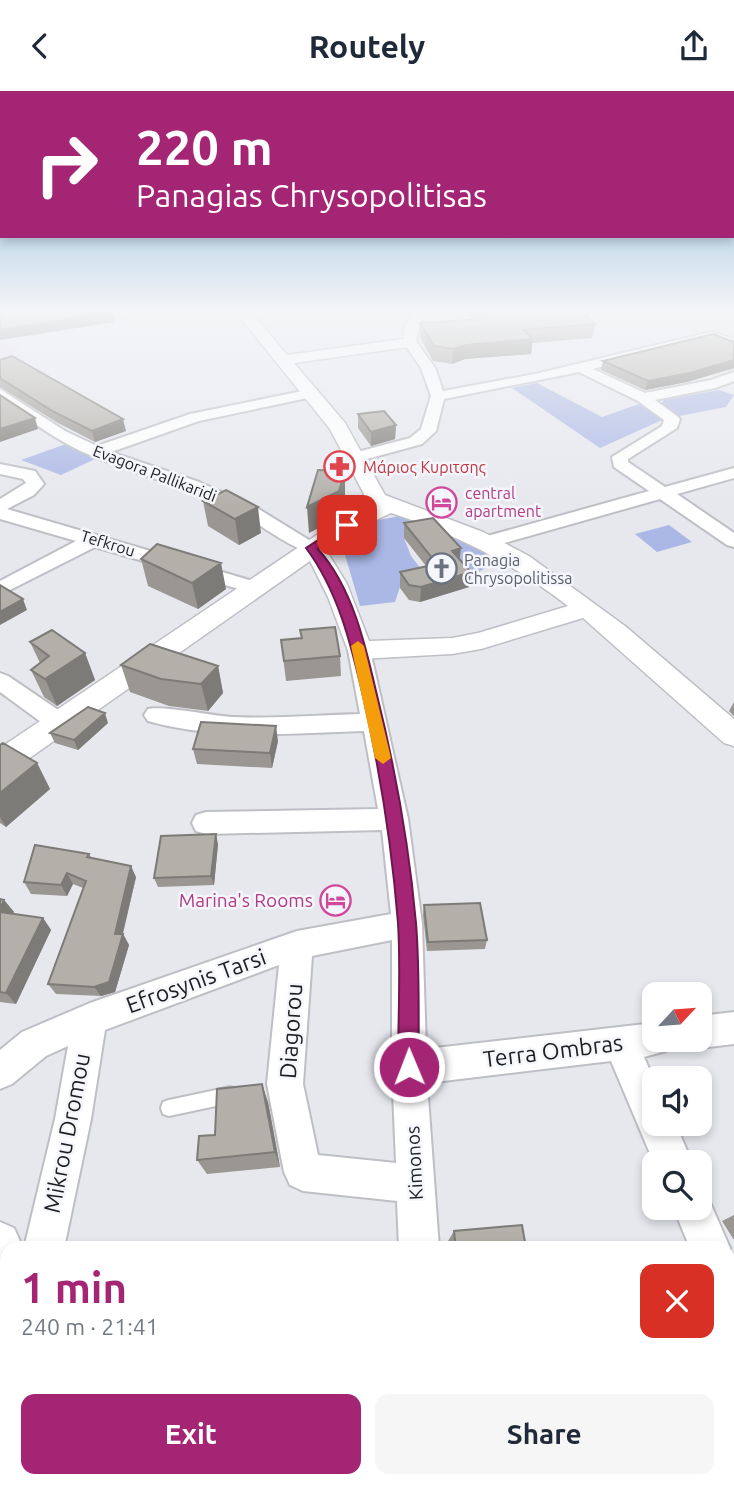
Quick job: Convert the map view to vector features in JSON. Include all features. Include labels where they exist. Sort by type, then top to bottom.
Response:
[{"type":"street","points":[[297,376],[312,393],[356,457],[371,501]]},
{"type":"street","points":[[356,457],[404,445],[425,436],[439,396],[431,376]]},
{"type":"street","points":[[439,396],[551,376]]},
{"type":"street","points":[[598,376],[643,398],[667,414],[673,422],[669,428],[620,457],[620,464],[734,541]]},
{"type":"street","points":[[643,398],[715,384],[734,376]]},
{"type":"street","points":[[715,384],[734,392]]},
{"type":"street","name":"Evagora Pallikaridi","points":[[0,393],[59,434],[96,452],[193,486],[251,512],[312,548]]},
{"type":"street","points":[[96,452],[162,426],[312,393]]},
{"type":"street","points":[[0,469],[29,475],[35,484],[28,491],[0,506]]},
{"type":"street","points":[[487,543],[734,473]]},
{"type":"street","points":[[0,763],[61,724],[347,525],[371,501]]},
{"type":"street","points":[[371,501],[444,523],[487,543],[544,578],[585,609],[734,735]]},
{"type":"street","name":"Tefkrou","points":[[0,513],[256,588]]},
{"type":"street","points":[[709,525],[734,517]]},
{"type":"street","points":[[0,589],[95,539]]},
{"type":"street","name":"Kimonos","points":[[312,548],[333,580],[359,650],[376,722],[394,820],[407,924],[409,1067],[419,1241]]},
{"type":"street","points":[[359,650],[452,646],[481,641],[585,609]]},
{"type":"street","points":[[0,681],[61,724]]},
{"type":"street","points":[[156,715],[181,722],[220,725],[376,722]]},
{"type":"street","points":[[206,823],[394,820]]},
{"type":"street","name":"Efrosynis Tarsi","points":[[0,1072],[34,1044],[90,1019],[297,945],[407,924]]},
{"type":"street","name":"Diagorou","points":[[297,945],[279,1085],[303,1172],[415,1184]]},
{"type":"street","name":"Mikrou Dromou","points":[[46,1241],[73,1119],[90,1019]]},
{"type":"street","points":[[712,1031],[734,1028]]},
{"type":"street","points":[[638,1041],[643,1066]]},
{"type":"street","name":"Terra Ombras","points":[[409,1067],[638,1041]]},
{"type":"street","points":[[698,1220],[707,1241]]},
{"type":"lane","points":[[170,1108],[247,1092]]},
{"type":"shaded area","points":[[537,383],[602,417],[639,404],[662,420],[600,448],[512,388]]},
{"type":"shaded area","points":[[719,390],[734,395],[726,407],[679,416],[661,405],[664,400]]},
{"type":"shaded area","points":[[66,444],[95,459],[61,475],[21,460]]},
{"type":"shaded area","points":[[405,515],[445,529],[500,560],[473,575],[432,533],[404,538],[411,556],[427,577],[401,584],[395,602],[360,606],[345,555],[345,535],[368,522]]},
{"type":"shaded area","points":[[669,525],[692,542],[657,552],[635,534]]},
{"type":"building","points":[[47,376],[123,419],[92,431],[54,412],[0,378]]},
{"type":"building","points":[[637,376],[674,376],[648,381]]},
{"type":"building","points":[[0,395],[35,418],[0,429]]},
{"type":"building","points":[[384,411],[396,425],[371,432],[358,414]]},
{"type":"building","points":[[318,470],[345,471],[339,491],[307,507]]},
{"type":"building","points":[[226,490],[258,507],[235,519],[203,501]]},
{"type":"building","points":[[433,518],[461,548],[452,551],[471,572],[421,587],[409,585],[400,572],[437,564],[404,523]]},
{"type":"building","points":[[157,544],[221,563],[192,583],[141,559]]},
{"type":"building","points":[[0,585],[23,599],[0,612]]},
{"type":"building","points":[[335,627],[340,656],[284,661],[281,640],[302,638],[300,630]]},
{"type":"building","points":[[52,630],[85,653],[45,679],[31,670],[49,656],[30,642]]},
{"type":"building","points":[[150,644],[218,666],[201,684],[161,679],[121,665]]},
{"type":"building","points":[[88,707],[105,713],[74,740],[50,733]]},
{"type":"building","points":[[201,722],[276,726],[270,753],[193,749]]},
{"type":"building","points":[[3,743],[37,763],[0,793],[0,745]]},
{"type":"building","points":[[216,834],[211,876],[154,878],[161,836]]},
{"type":"building","points":[[35,845],[89,854],[87,857],[131,866],[115,934],[123,934],[109,982],[94,987],[48,984],[86,881],[67,873],[61,885],[24,882]]},
{"type":"building","points":[[480,903],[487,940],[428,942],[424,905]]},
{"type":"building","points":[[0,912],[43,918],[6,993],[0,992]]},
{"type":"building","points":[[262,1084],[275,1152],[197,1160],[199,1136],[215,1135],[217,1089]]},
{"type":"building","points":[[522,1225],[525,1241],[455,1241],[454,1231]]},
{"type":"slow traffic","points":[[358,646],[383,758]]},
{"type":"place","name":"Μάριος Κυριτσης","points":[[340,467]]},
{"type":"place","name":"central apartment","points":[[442,502]]},
{"type":"place","name":"Panagia Chrysopolitissa","points":[[441,569]]},
{"type":"place","name":"Marina's Rooms","points":[[336,900]]},
{"type":"route","points":[[347,525],[312,548],[329,571],[337,589],[359,650],[376,722],[394,820],[407,924],[409,1067]]}]
